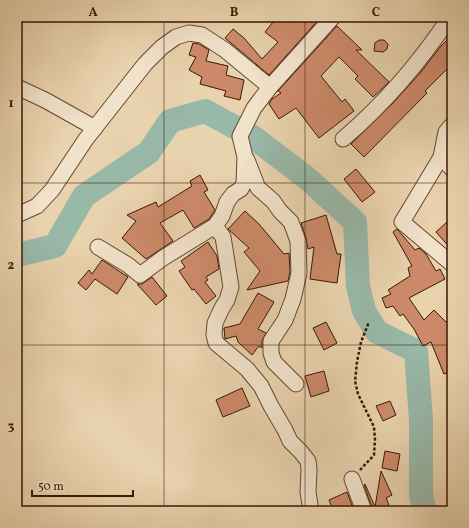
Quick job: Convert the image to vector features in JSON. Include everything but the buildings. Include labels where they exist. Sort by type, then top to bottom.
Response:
[{"type":"street","points":[[296,384],[274,362],[271,354],[271,341],[285,320],[293,299],[299,273],[298,241],[291,222],[273,201],[258,188],[245,157],[240,136],[254,108],[270,87],[333,17]]},
{"type":"street","points":[[343,139],[365,120],[398,84],[427,50],[450,17]]},
{"type":"street","points":[[17,215],[37,206],[52,190],[95,128],[145,64],[162,47],[176,37],[189,33],[202,35],[224,50],[270,87]]},
{"type":"street","points":[[17,87],[45,100],[95,128]]},
{"type":"street","points":[[452,125],[446,132],[441,157],[402,222],[452,264]]},
{"type":"street","points":[[98,247],[128,265],[140,275],[163,258],[215,226],[222,216],[227,202],[244,183],[245,157]]},
{"type":"street","points":[[441,157],[452,169]]},
{"type":"street","points":[[215,226],[223,237],[231,287],[227,300],[215,323],[214,335],[216,343],[248,369],[261,386],[290,441],[308,461],[308,492],[311,511]]},
{"type":"street","points":[[352,479],[364,511]]},
{"type":"path","points":[[352,479],[374,455],[374,427],[358,394],[355,381],[357,362],[369,322]]},
{"type":"waterway","points":[[17,255],[55,246],[84,196],[149,152],[170,121],[205,111],[253,137],[308,179],[355,222],[358,286],[364,311],[377,332],[416,351],[421,420],[421,496],[425,511]]}]
